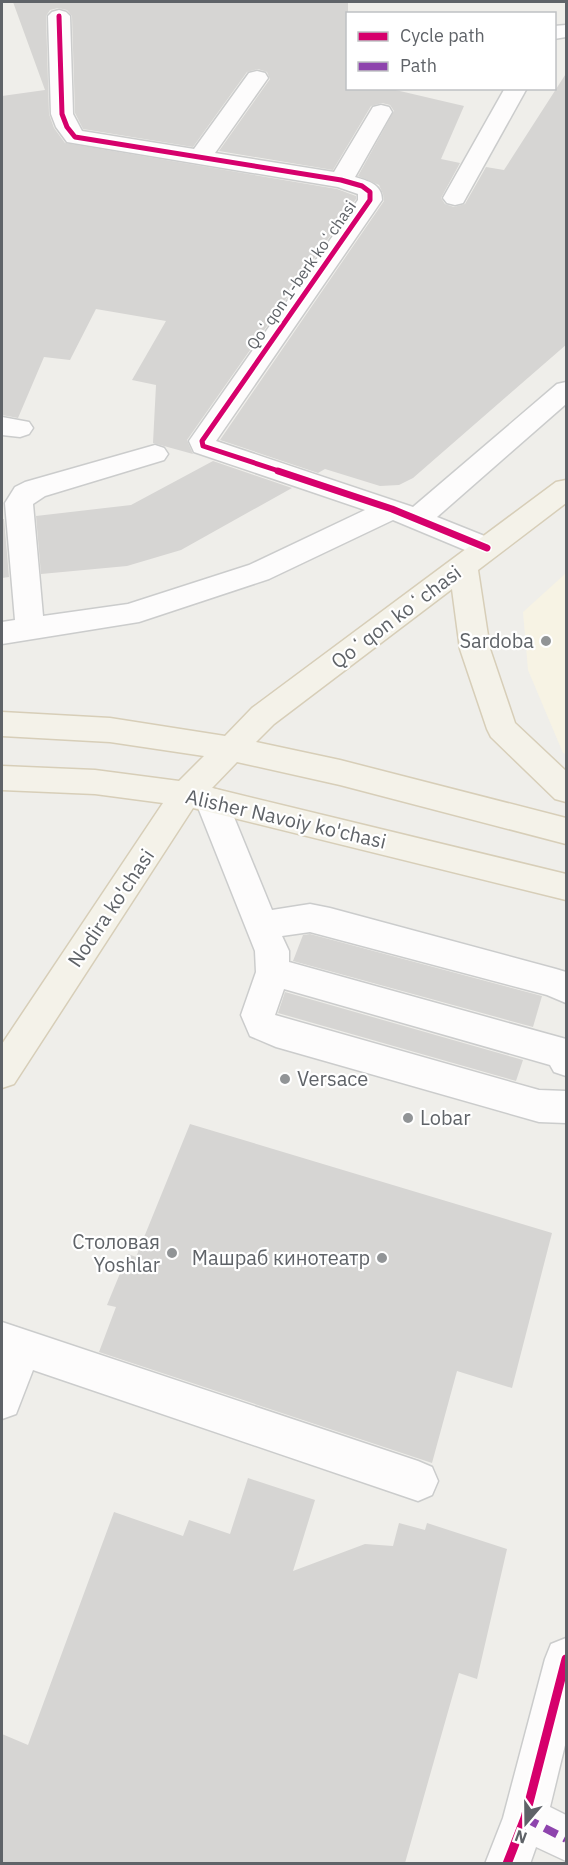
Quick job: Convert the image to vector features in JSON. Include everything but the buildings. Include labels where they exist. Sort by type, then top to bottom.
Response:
[{"type":"main road","name":"Qoʻqon koʻchasi","points":[[230,749],[263,716],[567,489]]},
{"type":"main road","points":[[463,566],[475,649],[502,729],[567,790]]},
{"type":"main road","points":[[2,724],[110,730],[230,749],[567,831]]},
{"type":"main road","name":"Nodira ko'chasi","points":[[2,1073],[199,797],[230,749]]},
{"type":"main road","name":"Alisher Navoiy ko'chasi","points":[[2,777],[95,782],[199,797],[567,887]]},
{"type":"street","name":"Qoʻqon 1-berk koʻchasi","points":[[59,16],[62,114],[67,127],[75,137],[341,180],[362,186],[370,192],[370,200],[208,432],[202,441],[203,446],[404,514],[487,548]]},
{"type":"street","points":[[200,157],[257,78]]},
{"type":"street","points":[[455,198],[515,90]]},
{"type":"street","points":[[341,180],[381,112]]},
{"type":"street","points":[[2,633],[129,614],[259,572],[404,514],[567,390]]},
{"type":"street","points":[[30,628],[19,502],[25,494],[35,489],[155,454]]},
{"type":"street","points":[[199,797],[272,951],[273,972],[258,1015],[262,1025],[269,1029],[539,1106],[567,1107]]},
{"type":"street","points":[[261,925],[310,918],[330,922],[556,983],[567,989]]},
{"type":"street","points":[[273,972],[565,1051]]},
{"type":"street","points":[[2,1400],[12,1344],[418,1481]]},
{"type":"street","points":[[507,1863],[525,1818],[567,1659]]},
{"type":"street","points":[[525,1818],[567,1839]]},
{"type":"shaded area","name":"Sardoba","points":[[566,573],[566,754],[563,753],[528,670],[523,612]]},
{"type":"marked path","points":[[525,1818],[566,1839]]},
{"type":"cycle path","points":[[59,16],[62,114],[67,127],[75,137],[341,180],[362,186],[370,192],[370,200],[208,432],[202,441],[203,446],[392,509],[487,548]]},
{"type":"cycle path","points":[[507,1864],[525,1818],[566,1659]]},
{"type":"place","name":"Sardoba","points":[[546,641]]},
{"type":"place","name":"Versace","points":[[285,1079]]},
{"type":"place","name":"Lobar","points":[[408,1118]]},
{"type":"place","name":"Столовая Yoshlar","points":[[172,1253]]},
{"type":"place","name":"Машраб кинотеатр","points":[[382,1258]]}]
